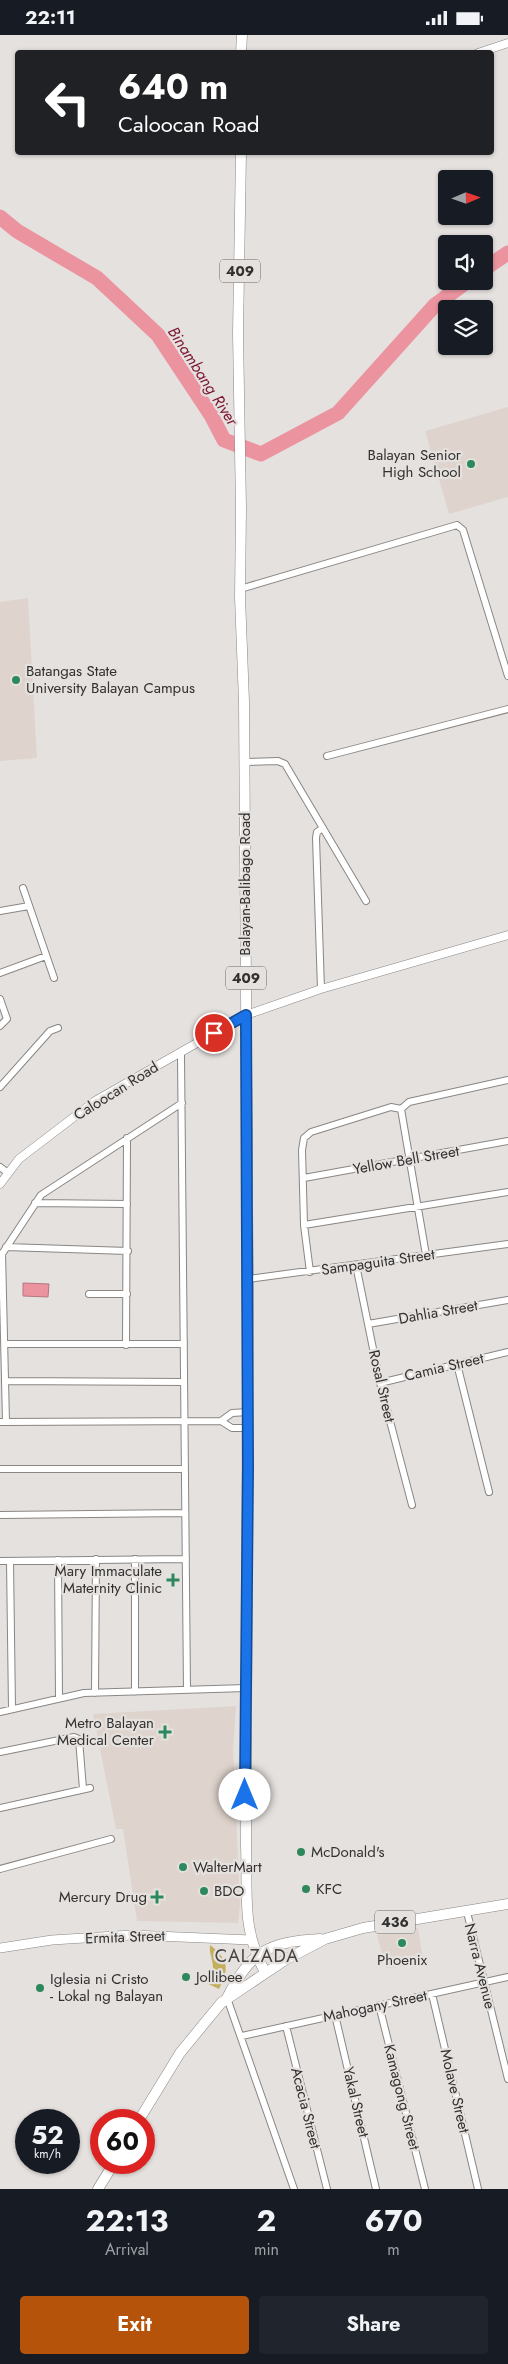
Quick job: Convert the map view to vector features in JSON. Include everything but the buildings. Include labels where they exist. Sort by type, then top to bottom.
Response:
[{"type":"main road","points":[[242,35],[242,50]]},
{"type":"main road","name":"Balayan-Balibago Road","points":[[241,155],[240,589],[244,762],[248,1279],[247,1918],[251,1940],[265,1972]]},
{"type":"main road","name":"436","points":[[146,2109],[180,2053],[227,1998],[239,1974],[256,1955],[290,1941],[325,1939],[378,1925],[508,1904]]},
{"type":"main road","name":"Ermita Street","points":[[0,1948],[52,1940],[132,1935],[251,1940]]},
{"type":"main road","name":"436","points":[[227,1998],[265,1972],[325,1939]]},
{"type":"main road","points":[[98,2189],[107,2174]]},
{"type":"street","points":[[487,50],[508,43]]},
{"type":"street","points":[[240,589],[457,525],[463,530],[508,676]]},
{"type":"street","points":[[327,756],[508,709]]},
{"type":"street","points":[[244,762],[278,761],[285,764],[366,901]]},
{"type":"street","points":[[320,989],[316,839],[317,832],[323,828]]},
{"type":"street","points":[[22,888],[54,978]]},
{"type":"street","points":[[0,911],[29,906]]},
{"type":"street","name":"Caloocan Road","points":[[0,1184],[19,1159],[95,1101],[246,1015],[320,989],[508,935]]},
{"type":"street","points":[[0,973],[46,956]]},
{"type":"street","points":[[0,999],[7,1019],[0,1026]]},
{"type":"street","points":[[0,1087],[50,1031],[58,1028]]},
{"type":"street","points":[[181,1055],[187,1691]]},
{"type":"street","points":[[401,1109],[409,1102],[508,1080]]},
{"type":"street","points":[[182,1103],[41,1195],[3,1252],[5,1381],[3,1422],[221,1421],[232,1428],[248,1428]]},
{"type":"street","points":[[310,1272],[304,1225],[302,1150],[304,1138],[311,1132],[391,1107],[401,1109]]},
{"type":"street","points":[[401,1109],[426,1255]]},
{"type":"street","points":[[126,1345],[128,1251],[127,1138]]},
{"type":"street","name":"Yellow Bell Street","points":[[304,1178],[508,1141]]},
{"type":"street","points":[[0,1167],[8,1173]]},
{"type":"street","points":[[304,1225],[508,1193]]},
{"type":"street","points":[[35,1203],[127,1204]]},
{"type":"street","name":"Sampaguita Street","points":[[248,1279],[310,1272],[508,1243]]},
{"type":"street","points":[[3,1252],[128,1251]]},
{"type":"street","name":"Rosal Street","points":[[356,1265],[380,1383],[412,1505]]},
{"type":"street","points":[[89,1294],[127,1294]]},
{"type":"street","name":"Dahlia Street","points":[[368,1324],[508,1300]]},
{"type":"street","points":[[4,1344],[184,1345]]},
{"type":"street","name":"Camia Street","points":[[380,1383],[508,1352]]},
{"type":"street","points":[[457,1364],[489,1492]]},
{"type":"street","points":[[5,1381],[184,1382]]},
{"type":"street","points":[[221,1421],[232,1413],[248,1413]]},
{"type":"street","points":[[0,1469],[185,1469]]},
{"type":"street","points":[[0,1515],[185,1513]]},
{"type":"street","points":[[96,1559],[96,1693]]},
{"type":"street","points":[[135,1559],[135,1692]]},
{"type":"street","points":[[0,1561],[186,1559]]},
{"type":"street","points":[[58,1560],[59,1699]]},
{"type":"street","points":[[10,1561],[12,1709]]},
{"type":"street","points":[[0,1712],[84,1693],[246,1688]]},
{"type":"street","points":[[0,1752],[74,1737],[79,1739],[86,1789],[0,1808]]},
{"type":"street","points":[[0,1869],[111,1839]]},
{"type":"street","name":"Narra Avenue","points":[[466,1912],[508,2079]]},
{"type":"street","name":"Mahogany Street","points":[[242,2036],[508,1977]]},
{"type":"street","name":"Molave Street","points":[[432,1994],[478,2189]]},
{"type":"street","points":[[227,1998],[242,2036],[294,2189]]},
{"type":"street","name":"Kamagong Street","points":[[380,2005],[425,2189]]},
{"type":"street","name":"Yakal Street","points":[[335,2015],[376,2189]]},
{"type":"street","name":"Acacia Street","points":[[286,2026],[327,2189]]},
{"type":"shaded area","name":"Balayan Senior High School","points":[[508,407],[508,497],[449,514],[425,431]]},
{"type":"shaded area","name":"Batangas State University Balayan Campus","points":[[28,598],[37,758],[0,761],[0,602]]},
{"type":"shaded area","points":[[23,1283],[49,1284],[48,1297],[23,1296]]},
{"type":"shaded area","name":"WalterMart","points":[[236,1706],[233,1750],[240,1904],[238,1923],[137,1921],[123,1829],[116,1829],[93,1714]]},
{"type":"shaded area","points":[[418,1928],[424,1965],[386,1968],[377,1935]]},
{"type":"shaded area","points":[[210,1945],[224,1960],[225,1976],[219,1989],[202,1981],[213,1968]]},
{"type":"waterway","name":"Binambang River","points":[[0,217],[17,231],[97,278],[158,335],[211,415],[224,440],[261,454],[338,413],[435,305],[456,290]]},
{"type":"waterway","name":"Binambang River","points":[[493,263],[508,253]]},
{"type":"place","name":"Balayan Senior High School","points":[[471,464]]},
{"type":"place","name":"Batangas State University Balayan Campus","points":[[16,680]]},
{"type":"place","name":"Mary Immaculate Maternity Clinic","points":[[173,1580]]},
{"type":"place","name":"Metro Balayan Medical Center","points":[[165,1732]]},
{"type":"place","name":"McDonald's","points":[[301,1852]]},
{"type":"place","name":"WalterMart","points":[[183,1867]]},
{"type":"place","name":"KFC","points":[[306,1889]]},
{"type":"place","name":"BDO","points":[[204,1891]]},
{"type":"place","name":"Mercury Drug","points":[[157,1897]]},
{"type":"place","name":"Phoenix","points":[[402,1943]]},
{"type":"place","name":"Jollibee","points":[[186,1977]]},
{"type":"place","name":"Iglesia ni Cristo - Lokal ng Balayan","points":[[40,1988]]},
{"type":"district","name":"CALZADA","points":[[257,1956]]},
{"type":"route","points":[[214,1033],[246,1015],[248,1467],[245,1795]]}]
